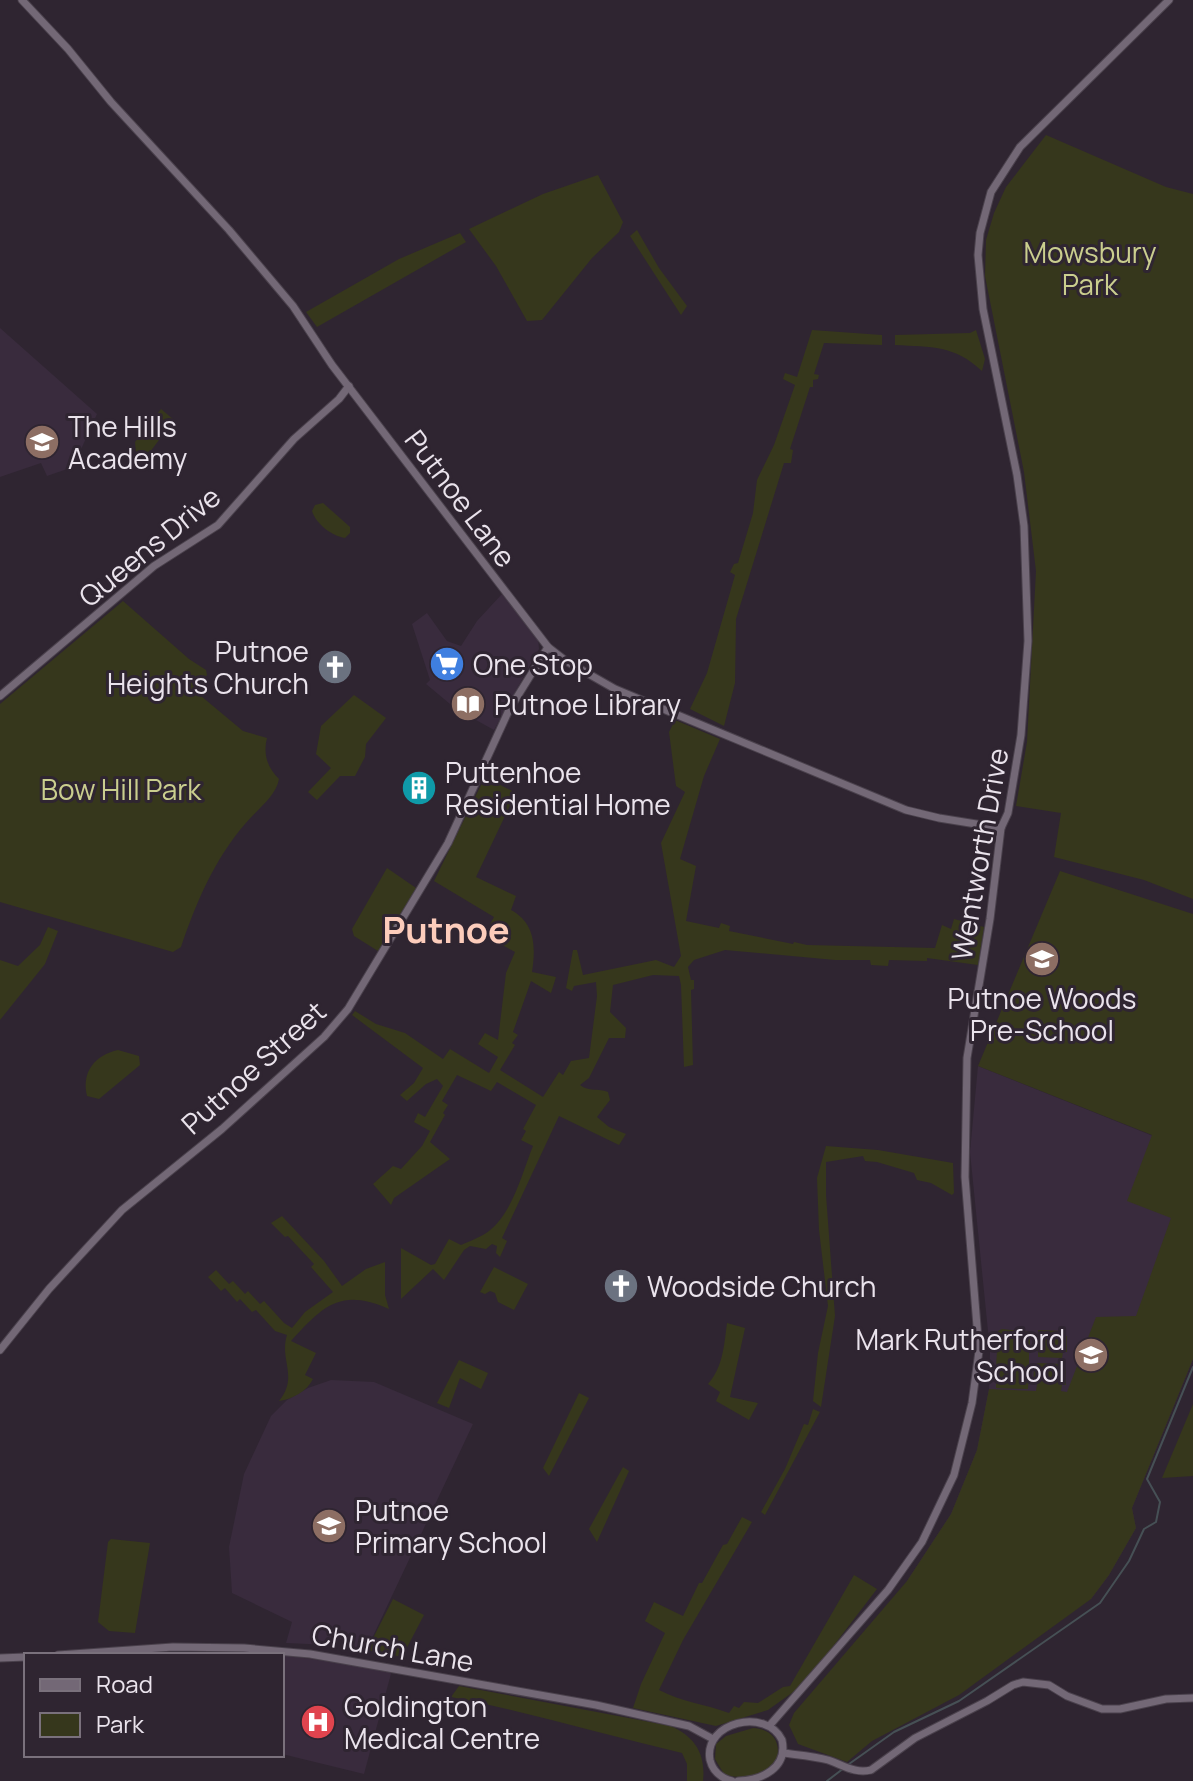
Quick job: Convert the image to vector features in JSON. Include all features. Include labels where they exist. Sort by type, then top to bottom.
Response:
[{"type":"street","name":"Putnoe Lane","points":[[22,0],[293,306],[316,344],[476,557],[548,647],[615,689],[906,810],[1001,828]]},
{"type":"street","name":"Wentworth Drive","points":[[770,1725],[888,1590],[922,1542],[954,1475],[972,1403],[979,1351],[965,1177],[967,1058],[990,919],[1001,828],[1008,813],[1021,735],[1028,641],[1027,576],[1017,475],[983,309],[978,255],[980,233],[991,192],[1020,147],[1169,0]]},
{"type":"street","name":"Queens Drive","points":[[0,696],[154,566],[218,525],[294,439],[339,399],[349,386]]},
{"type":"street","name":"Putnoe Street","points":[[0,1350],[49,1289],[122,1210],[222,1129],[324,1037],[348,1009],[448,843],[509,710],[548,647]]},
{"type":"street","name":"Church Lane","points":[[82,1653],[187,1647],[323,1655],[596,1705],[689,1726],[713,1739]]},
{"type":"street","points":[[0,1658],[24,1657]]},
{"type":"street","points":[[783,1753],[829,1761],[851,1770],[871,1770],[915,1738],[1023,1682],[1049,1685],[1067,1696],[1102,1709],[1193,1698]]},
{"type":"street","points":[[755,1721],[770,1725],[778,1732],[783,1753],[776,1769],[767,1774],[735,1781],[716,1778],[710,1758],[713,1739],[724,1729],[755,1721]]},
{"type":"shaded area","name":"The Hills Academy","points":[[0,328],[97,414],[73,467],[47,476],[41,463],[0,477]]},
{"type":"shaded area","points":[[502,594],[538,637],[539,649],[494,730],[456,709],[426,684],[430,680],[412,624],[427,613],[447,641],[461,646],[477,621]]},
{"type":"shaded area","name":"Mark Rutherford School","points":[[978,1066],[1193,1152],[1193,1359],[1132,1508],[1136,1528],[1091,1599],[907,1581],[951,1514],[977,1450],[989,1389],[990,1351],[970,1152]]},
{"type":"shaded area","name":"Putnoe Primary School","points":[[331,1380],[374,1382],[473,1424],[366,1651],[345,1647],[339,1638],[330,1645],[286,1643],[292,1622],[232,1593],[229,1547],[244,1474],[271,1416],[287,1400]]},
{"type":"shaded area","points":[[284,1655],[392,1670],[364,1774],[284,1754]]},
{"type":"green space","name":"Mowsbury Park","points":[[1046,135],[1166,187],[1193,194],[1193,899],[1144,880],[1054,857],[1061,813],[1016,806],[1027,742],[1036,571],[1024,472],[985,276],[986,240],[1006,187]]},
{"type":"green space","points":[[598,175],[623,222],[619,232],[592,258],[542,320],[527,321],[496,266],[469,229],[543,194]]},
{"type":"green space","points":[[637,230],[659,268],[687,306],[681,315],[630,236]]},
{"type":"green space","points":[[460,233],[466,242],[317,327],[306,312],[399,259]]},
{"type":"green space","points":[[812,330],[882,335],[882,345],[824,343],[814,374],[819,375],[818,379],[813,380],[813,387],[810,387],[790,449],[793,450],[791,463],[784,463],[736,619],[735,683],[724,726],[690,709],[707,673],[735,575],[730,572],[738,563],[753,513],[757,480],[774,445],[795,385],[783,379],[785,373],[797,377]]},
{"type":"green space","points":[[976,330],[985,359],[982,371],[952,352],[931,347],[895,345],[895,335],[970,333]]},
{"type":"green space","points":[[161,409],[174,420],[150,452],[141,455],[136,452],[135,442]]},
{"type":"green space","points":[[323,503],[350,527],[350,533],[345,538],[325,529],[314,516],[312,511],[315,505]]},
{"type":"green space","name":"Bow Hill Park","points":[[123,601],[189,659],[206,670],[207,675],[195,691],[243,731],[267,738],[267,760],[279,779],[270,797],[224,852],[200,898],[181,947],[173,952],[0,902],[0,704]]},
{"type":"green space","points":[[354,695],[386,718],[366,744],[365,757],[355,776],[340,776],[317,800],[308,792],[331,768],[316,754],[321,726]]},
{"type":"green space","points":[[675,720],[720,739],[704,776],[680,859],[696,866],[686,921],[719,928],[721,923],[730,926],[729,931],[793,944],[935,948],[942,925],[951,929],[954,919],[984,927],[978,965],[927,958],[927,961],[889,960],[888,966],[871,965],[870,960],[835,960],[725,950],[694,960],[688,967],[691,980],[694,980],[694,989],[691,990],[693,1065],[684,1067],[679,976],[653,975],[613,985],[610,1012],[626,1028],[625,1038],[609,1038],[589,1078],[580,1085],[608,1092],[610,1100],[597,1117],[609,1127],[626,1134],[619,1145],[559,1116],[502,1238],[507,1241],[500,1257],[496,1253],[497,1246],[492,1244],[486,1249],[470,1246],[444,1280],[433,1269],[401,1299],[401,1248],[431,1265],[435,1264],[449,1239],[461,1245],[475,1239],[489,1231],[504,1214],[516,1192],[533,1146],[521,1140],[526,1131],[523,1129],[536,1105],[497,1082],[491,1091],[457,1075],[442,1101],[448,1105],[430,1142],[450,1159],[394,1198],[391,1205],[373,1184],[393,1166],[401,1169],[422,1146],[430,1131],[414,1122],[418,1113],[425,1117],[443,1086],[437,1079],[426,1084],[407,1101],[400,1095],[414,1083],[423,1068],[352,1015],[355,1011],[376,1024],[405,1033],[443,1059],[450,1049],[489,1073],[498,1057],[478,1044],[485,1033],[498,1040],[506,973],[515,952],[484,935],[494,917],[434,881],[485,777],[516,793],[476,877],[516,896],[511,910],[525,922],[532,936],[532,972],[556,977],[551,993],[531,981],[513,1032],[518,1035],[512,1043],[515,1045],[500,1070],[543,1097],[559,1072],[563,1075],[571,1061],[589,1058],[596,982],[574,986],[572,991],[566,988],[573,950],[577,950],[583,975],[656,960],[674,967],[681,956],[661,843],[685,792],[676,786],[669,732]]},
{"type":"green space","points":[[387,868],[416,888],[378,951],[354,936],[352,929]]},
{"type":"green space","points":[[1060,871],[1193,914],[1193,1359],[1132,1508],[1136,1528],[1091,1599],[959,1695],[872,1741],[847,1762],[798,1744],[789,1725],[794,1713],[907,1581],[951,1514],[977,1450],[989,1389],[1036,1391],[1037,1384],[1033,1384],[1037,1363],[1062,1364],[1062,1369],[1066,1369],[1066,1385],[1062,1385],[1061,1391],[1067,1392],[1096,1317],[1136,1316],[1171,1218],[1127,1201],[1152,1135],[978,1066]]},
{"type":"green space","points":[[48,927],[58,931],[45,964],[0,1020],[0,960],[18,966],[40,945]]},
{"type":"green space","points":[[118,1050],[139,1056],[140,1065],[99,1099],[87,1096],[86,1079],[92,1066],[103,1056]]},
{"type":"green space","points":[[826,1146],[878,1150],[953,1163],[954,1193],[952,1195],[931,1183],[917,1180],[914,1173],[865,1161],[863,1156],[826,1162],[835,1316],[821,1407],[813,1401],[818,1353],[828,1306],[819,1230],[817,1178]]},
{"type":"green space","points":[[282,1216],[324,1261],[342,1286],[366,1269],[385,1262],[385,1295],[389,1309],[358,1300],[346,1300],[313,1318],[291,1341],[316,1353],[305,1375],[313,1379],[299,1394],[279,1401],[288,1384],[287,1335],[275,1331],[256,1310],[252,1312],[240,1299],[237,1302],[225,1288],[221,1291],[208,1277],[216,1270],[229,1284],[233,1281],[260,1304],[264,1301],[292,1328],[305,1312],[333,1292],[311,1267],[314,1264],[271,1223]]},
{"type":"green space","points":[[494,1267],[528,1284],[514,1310],[498,1302],[495,1293],[480,1292]]},
{"type":"green space","points":[[727,1323],[745,1328],[730,1397],[758,1403],[749,1420],[716,1401],[720,1392],[708,1384],[720,1363]]},
{"type":"green space","points":[[1038,1330],[1063,1331],[1063,1336],[1067,1336],[1067,1352],[1063,1352],[1062,1358],[1038,1357],[1038,1351],[1034,1351]]},
{"type":"green space","points":[[998,1331],[1030,1332],[1030,1348],[1026,1348],[1029,1368],[1025,1368],[1024,1372],[1029,1373],[1028,1389],[996,1388],[996,1371],[1000,1368],[996,1367],[997,1351],[1001,1347],[997,1347]]},
{"type":"green space","points":[[459,1360],[488,1373],[481,1389],[460,1378],[449,1408],[437,1403]]},
{"type":"green space","points":[[579,1393],[589,1398],[549,1476],[543,1468]]},
{"type":"green space","points":[[1193,1404],[1193,1476],[1162,1478]]},
{"type":"green space","points":[[813,1409],[820,1412],[765,1515],[761,1512],[785,1469],[804,1424],[808,1425]]},
{"type":"green space","points":[[623,1467],[629,1471],[597,1542],[589,1529]]},
{"type":"green space","points":[[742,1517],[752,1522],[683,1640],[659,1690],[729,1713],[734,1706],[739,1708],[744,1702],[758,1703],[783,1687],[790,1686],[854,1575],[877,1589],[818,1666],[796,1690],[768,1710],[716,1726],[633,1708],[665,1633],[645,1621],[654,1602],[683,1616],[699,1583],[702,1583]]},
{"type":"green space","points":[[111,1539],[150,1543],[135,1633],[109,1631],[98,1622],[108,1542]]},
{"type":"green space","points":[[393,1599],[424,1615],[402,1657],[367,1650]]},
{"type":"green space","points":[[459,1686],[671,1726],[687,1735],[697,1748],[703,1763],[703,1781],[687,1781],[687,1764],[682,1753],[451,1697]]},
{"type":"green space","points":[[753,1728],[774,1737],[778,1747],[777,1760],[766,1770],[753,1775],[738,1777],[724,1774],[715,1759],[716,1744],[726,1736]]},
{"type":"waterway","points":[[849,1764],[894,1732],[959,1701],[1100,1603],[1129,1561],[1144,1529],[1156,1522],[1160,1502],[1147,1479],[1193,1367]]},
{"type":"waterway","points":[[827,1781],[844,1768]]},
{"type":"place","name":"The Hills Academy","points":[[42,442]]},
{"type":"place","name":"One Stop","points":[[447,664]]},
{"type":"place","name":"Putnoe Heights Church","points":[[335,667]]},
{"type":"place","name":"Putnoe Library","points":[[468,704]]},
{"type":"place","name":"Puttenhoe Residential Home","points":[[419,788]]},
{"type":"place","name":"Putnoe Woods Pre-School","points":[[1042,959]]},
{"type":"place","name":"Woodside Church","points":[[621,1286]]},
{"type":"place","name":"Mark Rutherford School","points":[[1091,1355]]},
{"type":"place","name":"Putnoe Primary School","points":[[329,1526]]},
{"type":"place","name":"Goldington Medical Centre","points":[[318,1722]]},
{"type":"district","name":"Putnoe","points":[[446,929]]}]
